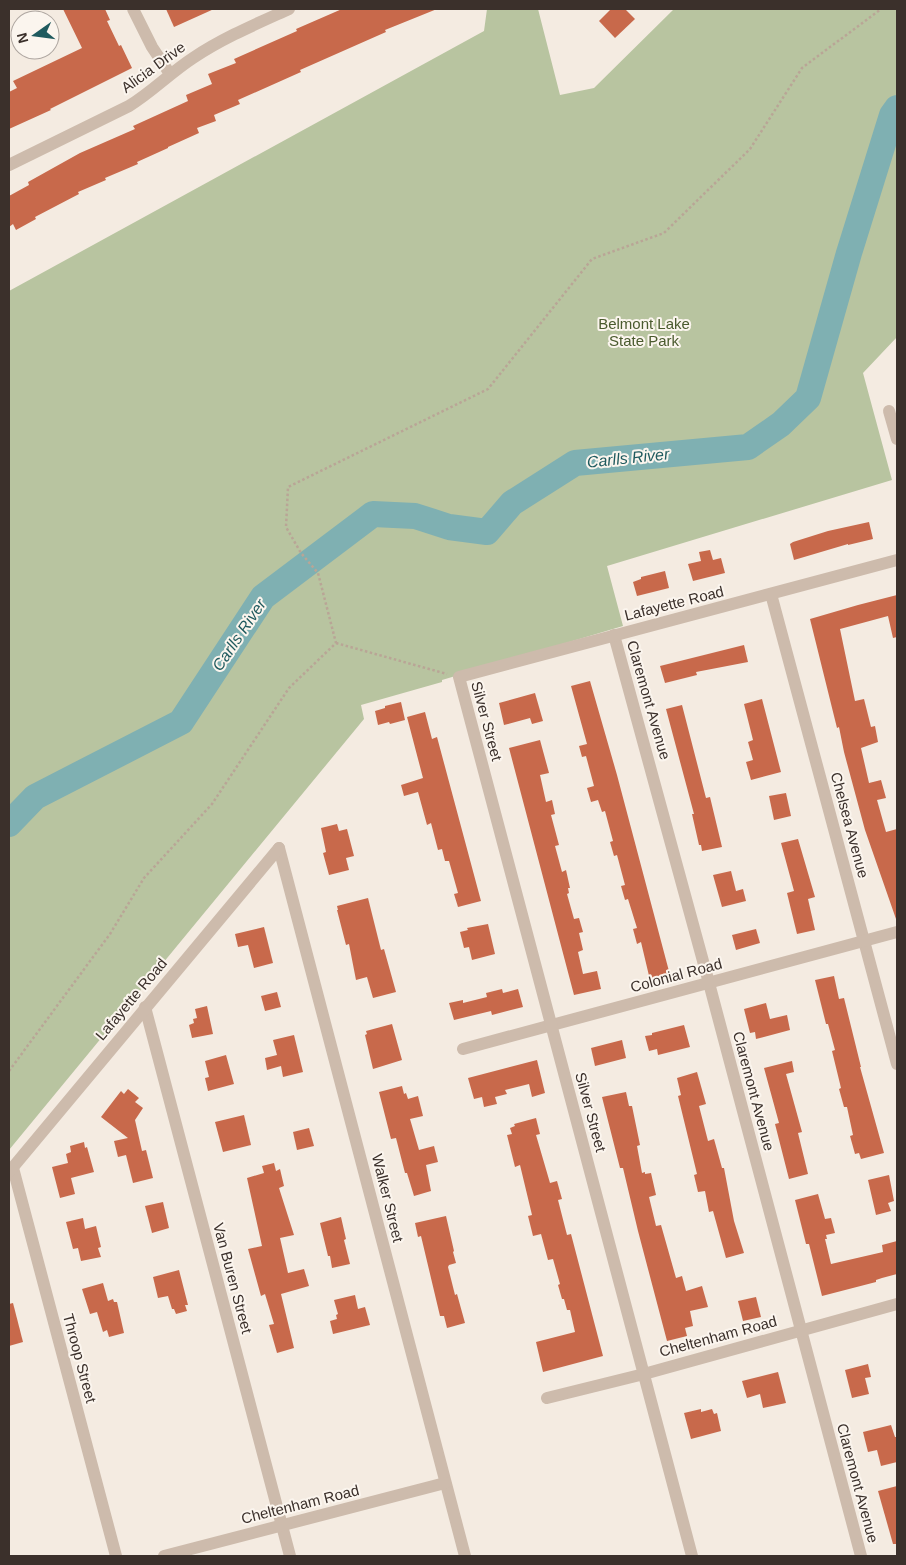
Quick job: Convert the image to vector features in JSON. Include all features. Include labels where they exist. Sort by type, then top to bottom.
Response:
[{"type":"street","points":[[133,9],[152,47],[170,74]]},
{"type":"street","name":"Alicia Drive","points":[[9,165],[128,106],[147,95],[170,74],[193,58],[228,37],[289,9]]},
{"type":"street","points":[[890,411],[897,439]]},
{"type":"street","name":"Lafayette Road","points":[[459,677],[897,560]]},
{"type":"street","name":"Chelsea Avenue","points":[[772,594],[897,1064]]},
{"type":"street","name":"Claremont Avenue","points":[[614,635],[709,983],[860,1556]]},
{"type":"street","name":"Silver Street","points":[[459,677],[692,1556]]},
{"type":"street","name":"Lafayette Road","points":[[11,1170],[279,848]]},
{"type":"street","name":"Walker Street","points":[[279,848],[465,1556]]},
{"type":"street","name":"Colonial Road","points":[[463,1049],[897,932]]},
{"type":"street","name":"Van Buren Street","points":[[145,1007],[290,1556]]},
{"type":"street","name":"Throop Street","points":[[11,1170],[116,1556]]},
{"type":"street","name":"Cheltenham Road","points":[[547,1398],[644,1374],[897,1304]]},
{"type":"street","name":"Cheltenham Road","points":[[164,1556],[445,1483]]},
{"type":"path","points":[[336,643],[318,573],[301,553],[286,527],[288,487],[488,389],[592,259],[664,233],[750,149],[802,68],[881,9]]},
{"type":"path","points":[[336,643],[459,677]]},
{"type":"path","points":[[9,1071],[110,934],[144,878],[212,804],[289,688],[336,643]]},
{"type":"green space","name":"Belmont Lake State Park","points":[[487,9],[538,9],[560,95],[594,88],[674,9],[897,9],[897,337],[863,373],[892,480],[607,566],[623,626],[361,705],[364,719],[9,1150],[9,291],[484,31]]},
{"type":"building","points":[[63,9],[105,9],[110,20],[107,21],[132,68],[51,110],[9,129],[9,92],[17,88],[13,81],[82,48]]},
{"type":"building","points":[[166,9],[214,9],[174,27]]},
{"type":"building","points":[[342,9],[437,9],[385,30],[386,32],[238,100],[240,104],[214,115],[216,121],[197,128],[199,133],[78,192],[79,194],[35,217],[36,219],[16,230],[13,224],[9,227],[9,196],[29,185],[28,182],[80,153],[135,129],[133,126],[188,101],[186,95],[212,84],[208,74],[236,63],[234,59]]},
{"type":"building","points":[[611,9],[625,9],[635,19],[615,38],[599,21]]},
{"type":"building","points":[[869,522],[873,539],[848,544],[794,560],[790,544],[793,542],[828,531]]},
{"type":"building","points":[[710,550],[713,560],[721,558],[725,573],[693,581],[688,564],[701,561],[699,552]]},
{"type":"building","points":[[665,571],[669,588],[637,596],[633,582],[641,579],[641,577]]},
{"type":"building","points":[[897,595],[897,637],[893,638],[888,616],[840,629],[855,701],[864,699],[871,727],[875,726],[878,742],[861,748],[869,783],[881,780],[886,798],[877,800],[886,832],[897,829],[896,919],[865,830],[810,619]]},
{"type":"building","points":[[744,645],[748,662],[696,672],[697,675],[665,683],[660,666]]},
{"type":"building","points":[[590,681],[670,975],[650,980],[641,942],[637,944],[633,929],[637,928],[628,899],[625,900],[621,886],[625,885],[617,855],[614,856],[610,842],[613,841],[605,811],[602,812],[598,800],[591,802],[587,788],[594,786],[586,756],[582,757],[579,746],[587,744],[571,686]]},
{"type":"building","points":[[535,693],[543,721],[532,724],[530,718],[504,725],[499,703]]},
{"type":"building","points":[[762,699],[781,772],[751,780],[746,762],[753,760],[748,742],[753,740],[744,704]]},
{"type":"building","points":[[401,702],[405,720],[378,725],[375,711]]},
{"type":"building","points":[[682,705],[706,798],[710,797],[722,847],[702,851],[701,845],[699,845],[692,814],[694,814],[666,709]]},
{"type":"building","points":[[425,712],[432,739],[437,737],[481,901],[458,907],[454,894],[458,893],[449,861],[445,861],[442,849],[438,850],[431,823],[427,825],[418,792],[404,796],[401,785],[423,778],[407,717]]},
{"type":"building","points":[[540,740],[549,773],[540,775],[546,802],[552,800],[555,814],[551,815],[559,845],[555,846],[562,872],[566,870],[570,888],[568,888],[569,893],[567,894],[574,919],[579,918],[583,932],[579,933],[583,950],[578,952],[583,974],[597,971],[601,989],[574,995],[509,748]]},
{"type":"building","points":[[786,793],[791,816],[774,820],[769,796]]},
{"type":"building","points":[[337,824],[339,831],[347,829],[354,856],[346,858],[349,870],[329,875],[323,853],[326,852],[321,828]]},
{"type":"building","points":[[798,839],[815,897],[808,899],[815,930],[797,934],[787,893],[794,891],[781,843]]},
{"type":"building","points":[[731,871],[736,891],[743,889],[746,901],[722,907],[713,875]]},
{"type":"building","points":[[368,898],[381,950],[384,949],[396,992],[373,998],[367,977],[356,980],[349,944],[346,945],[337,910],[337,906]]},
{"type":"building","points":[[488,924],[495,954],[472,960],[469,947],[464,948],[460,932],[468,930],[467,928]]},
{"type":"building","points":[[264,927],[273,963],[254,968],[248,945],[238,947],[235,934]]},
{"type":"building","points":[[756,929],[760,943],[736,950],[732,935]]},
{"type":"building","points":[[834,976],[839,999],[844,998],[860,1067],[884,1153],[861,1159],[859,1153],[855,1154],[850,1136],[853,1135],[847,1107],[844,1107],[839,1089],[841,1088],[832,1051],[835,1050],[828,1024],[826,1024],[815,980]]},
{"type":"building","points":[[502,989],[503,993],[518,989],[523,1007],[492,1015],[491,1011],[454,1020],[449,1003],[463,1000],[463,1003],[487,997],[486,993]]},
{"type":"building","points":[[277,992],[281,1007],[265,1011],[261,996]]},
{"type":"building","points":[[766,1003],[770,1019],[787,1015],[790,1030],[756,1039],[755,1032],[750,1033],[744,1009]]},
{"type":"building","points":[[207,1006],[213,1034],[192,1038],[189,1025],[194,1023],[193,1019],[197,1018],[195,1009]]},
{"type":"building","points":[[392,1024],[402,1060],[373,1069],[365,1035],[367,1034],[366,1031]]},
{"type":"building","points":[[684,1025],[690,1047],[658,1055],[657,1049],[649,1051],[645,1036]]},
{"type":"building","points":[[294,1035],[303,1072],[283,1077],[281,1066],[267,1070],[265,1058],[277,1055],[273,1040]]},
{"type":"building","points":[[622,1040],[626,1058],[595,1066],[591,1048]]},
{"type":"building","points":[[226,1055],[234,1084],[208,1091],[205,1078],[209,1077],[205,1061]]},
{"type":"building","points":[[537,1060],[545,1093],[532,1097],[529,1084],[505,1090],[507,1094],[495,1097],[497,1104],[484,1107],[482,1097],[474,1099],[468,1078]]},
{"type":"building","points":[[792,1061],[794,1072],[786,1074],[802,1132],[798,1133],[808,1174],[789,1179],[775,1124],[779,1123],[764,1068]]},
{"type":"building","points":[[697,1072],[706,1104],[699,1106],[708,1141],[714,1139],[722,1168],[724,1168],[734,1221],[744,1253],[726,1258],[713,1211],[709,1212],[705,1191],[698,1192],[694,1175],[697,1174],[678,1096],[681,1095],[677,1078]]},
{"type":"building","points":[[402,1086],[404,1094],[406,1093],[408,1099],[418,1096],[423,1116],[410,1119],[419,1150],[434,1146],[438,1162],[426,1165],[431,1191],[414,1196],[407,1173],[405,1173],[396,1138],[391,1139],[379,1092]]},
{"type":"building","points":[[128,1089],[139,1098],[135,1102],[143,1108],[135,1120],[142,1151],[146,1150],[153,1178],[133,1183],[126,1155],[118,1157],[114,1141],[128,1138],[101,1117],[121,1091],[124,1094]]},
{"type":"building","points":[[626,1092],[629,1106],[632,1106],[640,1145],[637,1146],[642,1173],[651,1173],[656,1195],[649,1197],[656,1226],[661,1225],[676,1278],[682,1276],[686,1291],[702,1286],[708,1307],[690,1311],[693,1326],[685,1328],[687,1336],[667,1341],[623,1168],[620,1168],[602,1097]]},
{"type":"building","points":[[244,1115],[251,1145],[223,1152],[215,1122]]},
{"type":"building","points":[[536,1118],[540,1134],[536,1135],[550,1183],[557,1181],[562,1199],[558,1200],[567,1235],[571,1234],[603,1356],[543,1372],[536,1342],[575,1332],[570,1310],[567,1310],[564,1299],[562,1299],[553,1259],[548,1260],[541,1234],[533,1236],[528,1216],[532,1215],[520,1165],[515,1167],[507,1135],[512,1134],[510,1128],[515,1126],[514,1124]]},
{"type":"building","points":[[309,1128],[314,1146],[297,1150],[293,1132]]},
{"type":"building","points":[[84,1142],[94,1172],[71,1178],[75,1194],[60,1198],[52,1167],[68,1163],[66,1154],[71,1152],[70,1146]]},
{"type":"building","points":[[274,1163],[276,1171],[280,1169],[284,1186],[279,1188],[294,1235],[280,1238],[288,1273],[304,1269],[309,1286],[281,1294],[294,1348],[277,1353],[269,1325],[274,1324],[265,1294],[261,1296],[248,1249],[262,1246],[247,1178],[264,1173],[262,1166]]},
{"type":"building","points":[[889,1175],[894,1201],[888,1203],[891,1211],[876,1215],[868,1180]]},
{"type":"building","points":[[818,1194],[825,1219],[831,1218],[835,1233],[826,1235],[827,1239],[825,1239],[831,1264],[883,1252],[882,1245],[897,1241],[897,1274],[876,1280],[876,1282],[822,1296],[809,1244],[806,1244],[795,1200]]},
{"type":"building","points":[[163,1202],[169,1228],[152,1233],[145,1206]]},
{"type":"building","points":[[446,1216],[456,1263],[448,1267],[465,1323],[447,1328],[444,1316],[440,1316],[421,1236],[418,1237],[415,1223]]},
{"type":"building","points":[[341,1217],[350,1264],[332,1268],[320,1223]]},
{"type":"building","points":[[83,1218],[85,1229],[96,1226],[101,1247],[98,1248],[101,1257],[81,1261],[78,1248],[73,1249],[66,1222]]},
{"type":"building","points":[[179,1270],[188,1305],[185,1305],[187,1311],[176,1314],[174,1309],[172,1309],[168,1296],[158,1298],[153,1277]]},
{"type":"building","points":[[103,1283],[108,1301],[113,1299],[114,1302],[117,1302],[124,1333],[109,1337],[107,1330],[103,1332],[97,1312],[90,1314],[82,1289]]},
{"type":"building","points":[[355,1295],[358,1309],[365,1307],[370,1325],[333,1334],[330,1321],[337,1319],[336,1315],[338,1314],[334,1300]]},
{"type":"building","points":[[756,1297],[761,1317],[743,1321],[738,1301]]},
{"type":"building","points":[[13,1303],[23,1342],[9,1346],[9,1304]]},
{"type":"building","points":[[868,1364],[871,1377],[865,1378],[869,1394],[852,1398],[845,1370]]},
{"type":"building","points":[[778,1372],[786,1403],[763,1408],[760,1394],[747,1398],[742,1381]]},
{"type":"building","points":[[701,1409],[701,1412],[712,1409],[714,1414],[717,1413],[721,1431],[691,1439],[684,1413]]},
{"type":"building","points":[[891,1425],[895,1437],[897,1437],[897,1462],[881,1466],[877,1450],[868,1452],[863,1432]]},
{"type":"building","points":[[897,1486],[897,1544],[893,1544],[878,1491]]},
{"type":"waterway","name":"Carlls River","points":[[9,824],[35,797],[181,722],[263,597],[373,514],[415,516],[449,527],[487,532],[512,503],[575,463],[748,447],[781,424],[808,398],[849,253],[892,115],[897,108]]}]
